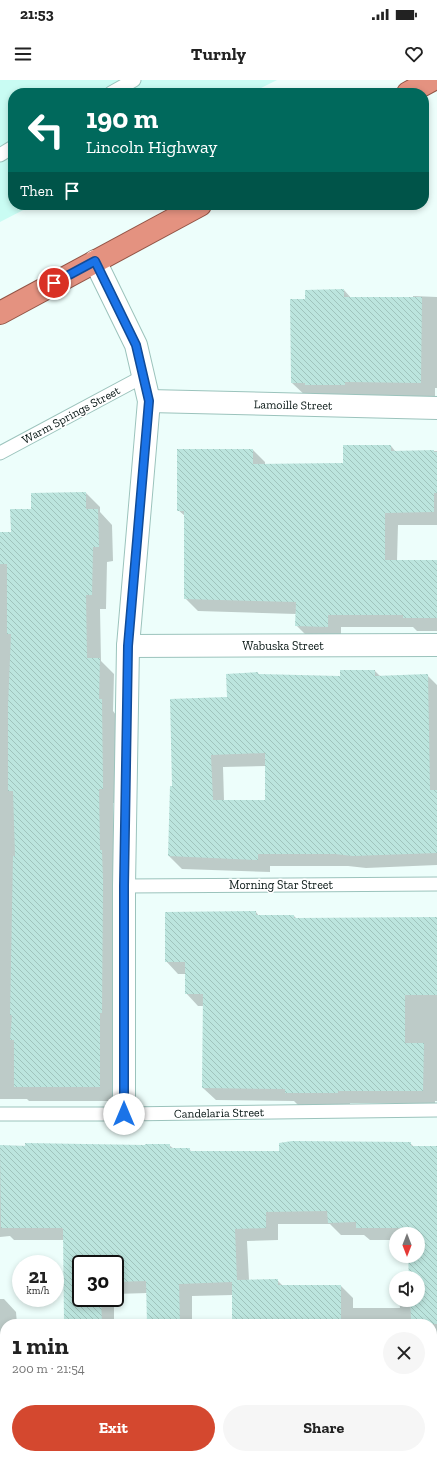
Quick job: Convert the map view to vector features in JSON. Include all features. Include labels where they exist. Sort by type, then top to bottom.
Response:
[{"type":"highway","points":[[417,88],[432,80]]},
{"type":"highway","points":[[0,313],[191,210]]},
{"type":"street","points":[[95,261],[136,345],[142,377],[149,401],[128,646],[124,886],[124,1114]]},
{"type":"street","name":"Lamoille Street","points":[[149,401],[437,408]]},
{"type":"street","name":"Wabuska Street","points":[[128,646],[437,645]]},
{"type":"lane","points":[[119,88],[134,80]]},
{"type":"lane","name":"Warm Springs Street","points":[[0,453],[142,377]]},
{"type":"lane","name":"Morning Star Street","points":[[124,886],[437,884]]},
{"type":"lane","name":"Candelaria Street","points":[[0,1114],[437,1110]]},
{"type":"shaded area","points":[[0,80],[277,80],[261,88],[8,88],[8,210],[23,210],[0,222]]},
{"type":"building","points":[[344,289],[344,297],[422,297],[421,383],[345,382],[345,385],[305,385],[305,383],[291,383],[290,299],[305,299],[305,290]]},
{"type":"building","points":[[343,445],[391,445],[391,451],[434,450],[434,452],[437,452],[437,493],[434,493],[434,512],[385,513],[385,560],[437,560],[437,618],[403,618],[403,615],[328,615],[328,627],[295,626],[296,602],[184,599],[184,511],[177,511],[177,449],[253,449],[253,464],[343,463]]},
{"type":"building","points":[[86,492],[86,509],[98,509],[99,547],[93,547],[92,595],[86,595],[87,658],[100,658],[99,699],[102,699],[103,789],[99,789],[100,850],[102,850],[103,881],[100,1087],[14,1087],[14,1040],[10,1040],[12,1015],[10,1015],[13,856],[15,856],[13,791],[8,791],[8,706],[11,634],[7,634],[7,564],[0,564],[0,532],[11,532],[10,509],[31,509],[31,493]]},
{"type":"building","points":[[340,670],[375,670],[375,676],[428,674],[430,790],[437,790],[437,853],[353,856],[335,854],[258,854],[258,860],[168,856],[170,786],[172,786],[170,699],[227,697],[226,674],[258,672],[258,674],[340,676]],"holes":[[[265,753],[265,800],[213,800],[211,755]]]},
{"type":"building","points":[[256,911],[256,915],[294,915],[294,918],[437,917],[437,995],[405,995],[405,1043],[424,1043],[423,1091],[338,1091],[338,1093],[285,1093],[285,1089],[202,1088],[203,994],[185,994],[185,962],[165,962],[165,912]]},
{"type":"building","points":[[292,1141],[411,1142],[411,1146],[437,1146],[437,1319],[411,1319],[410,1307],[425,1307],[425,1271],[409,1271],[408,1263],[425,1263],[425,1227],[356,1228],[356,1222],[328,1223],[327,1211],[266,1212],[266,1228],[235,1229],[237,1280],[278,1279],[278,1285],[341,1285],[341,1319],[232,1319],[232,1282],[179,1284],[180,1319],[147,1319],[146,1281],[124,1282],[124,1255],[72,1255],[72,1307],[101,1307],[102,1319],[64,1319],[63,1228],[1,1228],[0,1145],[25,1146],[25,1143],[170,1144],[170,1148],[190,1148],[190,1151],[279,1151],[279,1143]]},
{"type":"route","points":[[54,283],[95,261],[136,345],[142,377],[149,401],[128,646],[124,886],[124,1114]]}]
